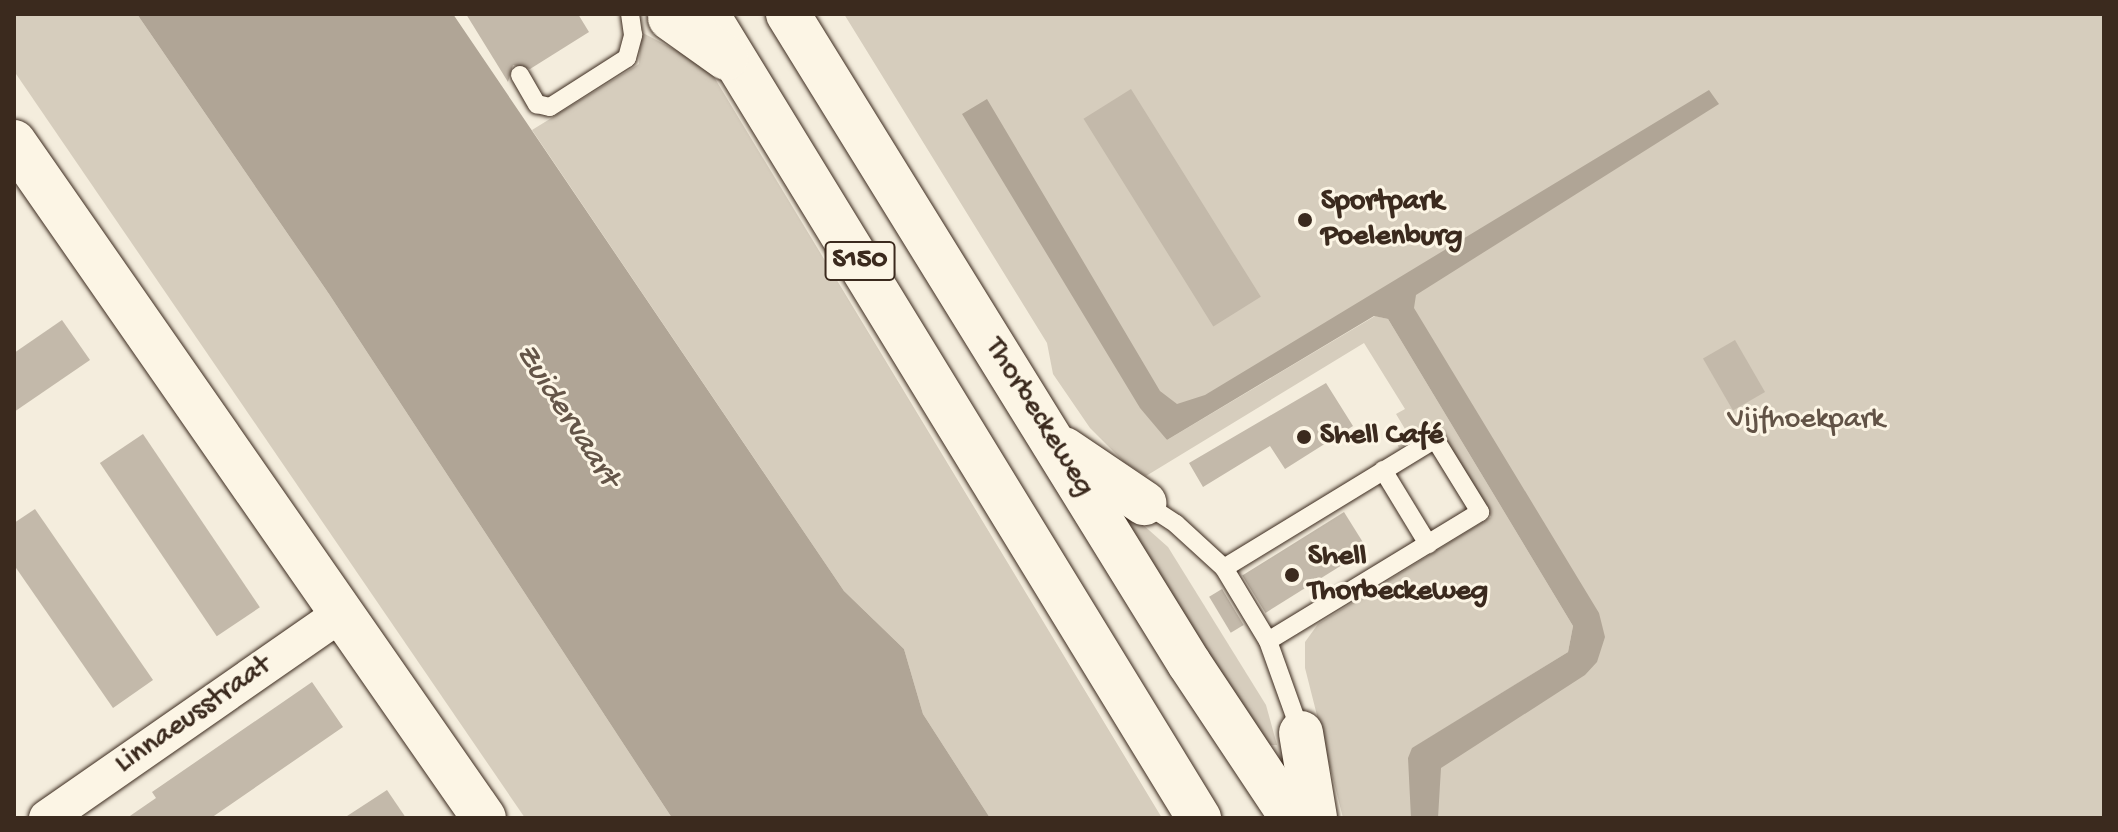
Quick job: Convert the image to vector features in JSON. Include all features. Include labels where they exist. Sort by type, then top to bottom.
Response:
[{"type":"main road","name":"Thorbeckeweg","points":[[788,14],[1189,663],[1292,818]]},
{"type":"main road","name":"S150","points":[[668,15],[742,70],[1199,818]]},
{"type":"main road","points":[[14,142],[484,818]]},
{"type":"main road","points":[[1053,441],[1144,503]]},
{"type":"main road","points":[[1301,733],[1315,818]]},
{"type":"street","name":"Linnaeusstraat","points":[[47,818],[341,614]]},
{"type":"lane","points":[[520,75],[537,104],[550,107],[627,58],[633,35],[668,15]]},
{"type":"lane","points":[[1224,568],[1435,439],[1480,512],[1268,641]]},
{"type":"lane","points":[[1383,470],[1428,544]]},
{"type":"lane","points":[[1144,503],[1176,524],[1224,568],[1268,641],[1301,733]]},
{"type":"green space","points":[[14,14],[137,14],[329,294],[672,818],[525,818],[14,71]]},
{"type":"green space","name":"Vijfhoekpark","points":[[844,14],[2104,14],[2104,818],[1343,818],[1305,668],[1305,642],[1318,624],[1491,517],[1440,432],[1435,429],[1399,448],[1396,442],[1408,434],[1396,414],[1405,409],[1364,343],[1146,476],[1124,462],[1090,428],[1053,374],[1047,343]],"holes":[[[963,114],[1171,424],[1392,296],[1590,645],[1413,748],[1568,652],[1573,626],[1388,319],[1375,316],[1167,440]]]},
{"type":"green space","points":[[641,32],[708,67],[1162,818],[990,818],[923,714],[904,649],[844,591],[532,130],[639,64]]},
{"type":"green space","points":[[1132,515],[1168,547],[1266,705],[1277,745],[1260,745],[1126,524]]},
{"type":"water","name":"Zuidervaart","points":[[137,14],[453,14],[844,591],[904,649],[923,714],[990,818],[672,818],[329,294]]},
{"type":"water","points":[[1709,90],[1719,104],[1416,295],[1414,308],[1599,613],[1605,637],[1597,662],[1585,675],[1441,768],[1438,818],[1411,818],[1408,758],[1412,748],[1568,652],[1573,626],[1388,319],[1374,316],[1167,440],[1140,408],[962,114],[987,99],[1160,391],[1177,404],[1205,395]]},
{"type":"building","points":[[466,14],[578,14],[589,32],[530,69],[513,65],[508,82]]},
{"type":"building","points":[[1131,89],[1261,297],[1213,326],[1084,119]]},
{"type":"building","points":[[62,320],[90,360],[14,412],[14,353]]},
{"type":"building","points":[[1735,340],[1765,392],[1733,410],[1703,358]]},
{"type":"building","points":[[1326,383],[1353,426],[1285,469],[1270,446],[1203,487],[1189,463]]},
{"type":"building","points":[[143,434],[260,607],[217,636],[100,463]]},
{"type":"building","points":[[35,509],[153,680],[113,708],[14,565],[14,523]]},
{"type":"building","points":[[1344,512],[1367,549],[1266,613],[1242,576]]},
{"type":"building","points":[[1222,589],[1244,625],[1231,633],[1209,597]]},
{"type":"building","points":[[312,682],[343,727],[211,818],[127,818],[156,798],[152,792]]},
{"type":"building","points":[[387,790],[406,818],[344,818]]},
{"type":"place","name":"Sportpark Poelenburg","points":[[1305,220]]},
{"type":"place","name":"Shell Café","points":[[1304,437]]},
{"type":"place","name":"Shell Thorbeckeweg","points":[[1292,575]]}]
